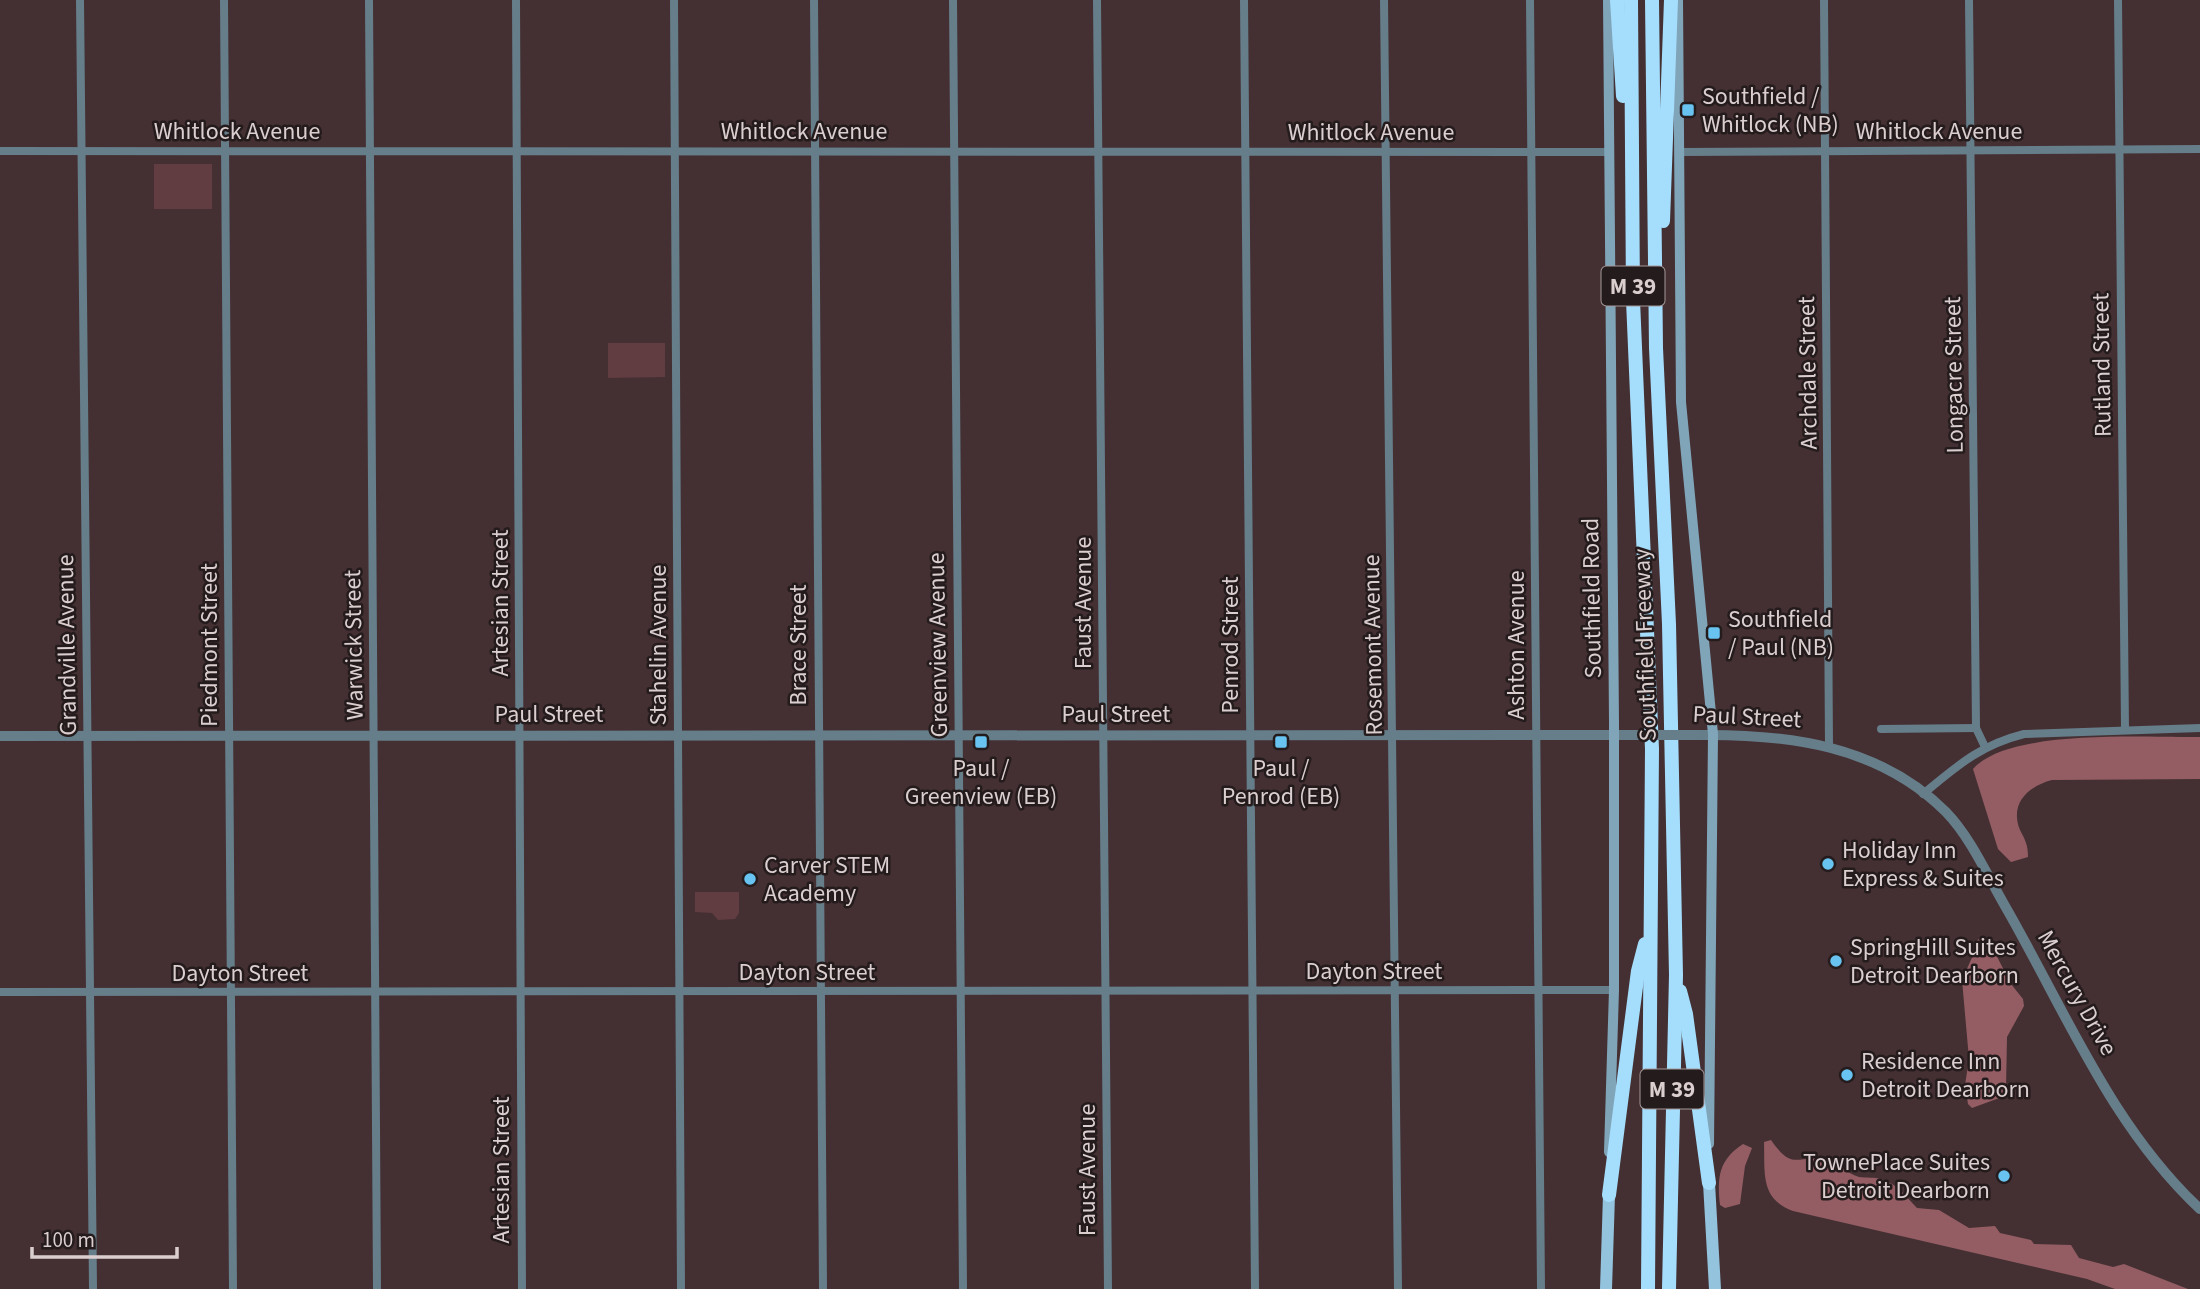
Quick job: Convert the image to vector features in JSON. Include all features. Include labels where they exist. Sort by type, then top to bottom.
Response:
[{"type":"highway","points":[[1617,0],[1633,234]]},
{"type":"highway","name":"Southfield Freeway","points":[[1631,0],[1633,300],[1652,749],[1648,1289]]},
{"type":"highway","name":"Southfield Freeway","points":[[1652,0],[1656,348],[1669,624],[1676,975],[1669,1289]]},
{"type":"highway","points":[[1656,278],[1662,238],[1671,0]]},
{"type":"highway","points":[[1609,1195],[1638,971],[1650,922]]},
{"type":"highway","points":[[1676,975],[1686,1014],[1709,1183]]},
{"type":"main road","name":"Southfield Road","points":[[1608,0],[1614,735],[1614,990],[1609,1195]]},
{"type":"main road","points":[[1678,0],[1681,402],[1713,734],[1709,1183],[1715,1289]]},
{"type":"main road","points":[[1606,1289],[1609,1195]]},
{"type":"street","name":"Grandville Avenue","points":[[80,0],[93,1289]]},
{"type":"street","name":"Piedmont Street","points":[[224,0],[233,1289]]},
{"type":"street","name":"Warwick Street","points":[[369,0],[377,1289]]},
{"type":"street","name":"Artesian Street","points":[[516,0],[522,1289]]},
{"type":"street","name":"Stahelin Avenue","points":[[674,0],[681,1289]]},
{"type":"street","name":"Brace Street","points":[[814,0],[823,1289]]},
{"type":"street","name":"Greenview Avenue","points":[[953,0],[963,1289]]},
{"type":"street","name":"Faust Avenue","points":[[1097,0],[1108,1289]]},
{"type":"street","name":"Penrod Street","points":[[1244,0],[1255,1289]]},
{"type":"street","name":"Rosemont Avenue","points":[[1384,0],[1398,1289]]},
{"type":"street","name":"Ashton Avenue","points":[[1530,0],[1541,1289]]},
{"type":"street","name":"Archdale Street","points":[[1824,0],[1829,746]]},
{"type":"street","name":"Longacre Street","points":[[1969,0],[1976,728],[1985,747]]},
{"type":"street","name":"Rutland Street","points":[[2118,0],[2125,729]]},
{"type":"street","name":"Whitlock Avenue","points":[[0,151],[676,149],[1608,152]]},
{"type":"street","name":"Whitlock Avenue","points":[[1679,152],[2200,149]]},
{"type":"street","points":[[1881,729],[1976,728]]},
{"type":"street","points":[[1923,794],[1971,754],[2024,734],[2200,728]]},
{"type":"street","name":"Paul Street","points":[[0,736],[1713,734],[1777,736],[1829,746],[1879,765],[1923,794]]},
{"type":"street","name":"Mercury Drive","points":[[1923,794],[1946,812],[1977,855],[2124,1121],[2172,1183],[2200,1209]]},
{"type":"street","name":"Dayton Street","points":[[0,992],[1614,990]]},
{"type":"shaded area","points":[[154,164],[212,164],[212,209],[154,209]]},
{"type":"shaded area","points":[[608,343],[665,343],[665,377],[608,378]]},
{"type":"shaded area","points":[[2114,737],[2200,737],[2200,779],[2052,780],[2029,791],[2019,804],[2017,820],[2027,845],[2028,857],[2011,862],[1998,849],[1973,769],[1991,756],[2016,747],[2046,741]]},
{"type":"shaded area","points":[[695,892],[739,892],[739,913],[735,919],[718,920],[712,913],[695,912]]},
{"type":"shaded area","points":[[1980,938],[1988,939],[2011,984],[2023,999],[2024,1006],[2007,1037],[2006,1088],[2002,1097],[1972,1108],[1968,1104],[1965,1085],[1969,1059],[1962,980],[1974,953],[1974,943]]},
{"type":"shaded area","points":[[1771,1140],[1791,1159],[1826,1160],[1859,1177],[1887,1181],[1917,1208],[1939,1210],[1969,1228],[1995,1226],[2000,1233],[2031,1240],[2034,1244],[2071,1245],[2079,1258],[2113,1267],[2124,1264],[2188,1289],[2115,1289],[2087,1279],[1793,1211],[1775,1200],[1766,1184],[1764,1142]]},
{"type":"shaded area","points":[[1743,1144],[1752,1148],[1745,1166],[1740,1204],[1725,1208],[1720,1205],[1721,1170],[1729,1156]]},
{"type":"place","name":"Southfield / Whitlock (NB)","points":[[1688,110]]},
{"type":"place","name":"Southfield / Paul (NB)","points":[[1714,633]]},
{"type":"place","name":"Paul / Greenview (EB)","points":[[981,742]]},
{"type":"place","name":"Paul / Penrod (EB)","points":[[1281,742]]},
{"type":"place","name":"Holiday Inn Express & Suites","points":[[1828,864]]},
{"type":"place","name":"Carver STEM Academy","points":[[750,879]]},
{"type":"place","name":"SpringHill Suites Detroit Dearborn","points":[[1836,961]]},
{"type":"place","name":"Residence Inn Detroit Dearborn","points":[[1847,1075]]},
{"type":"place","name":"TownePlace Suites Detroit Dearborn","points":[[2004,1176]]}]
